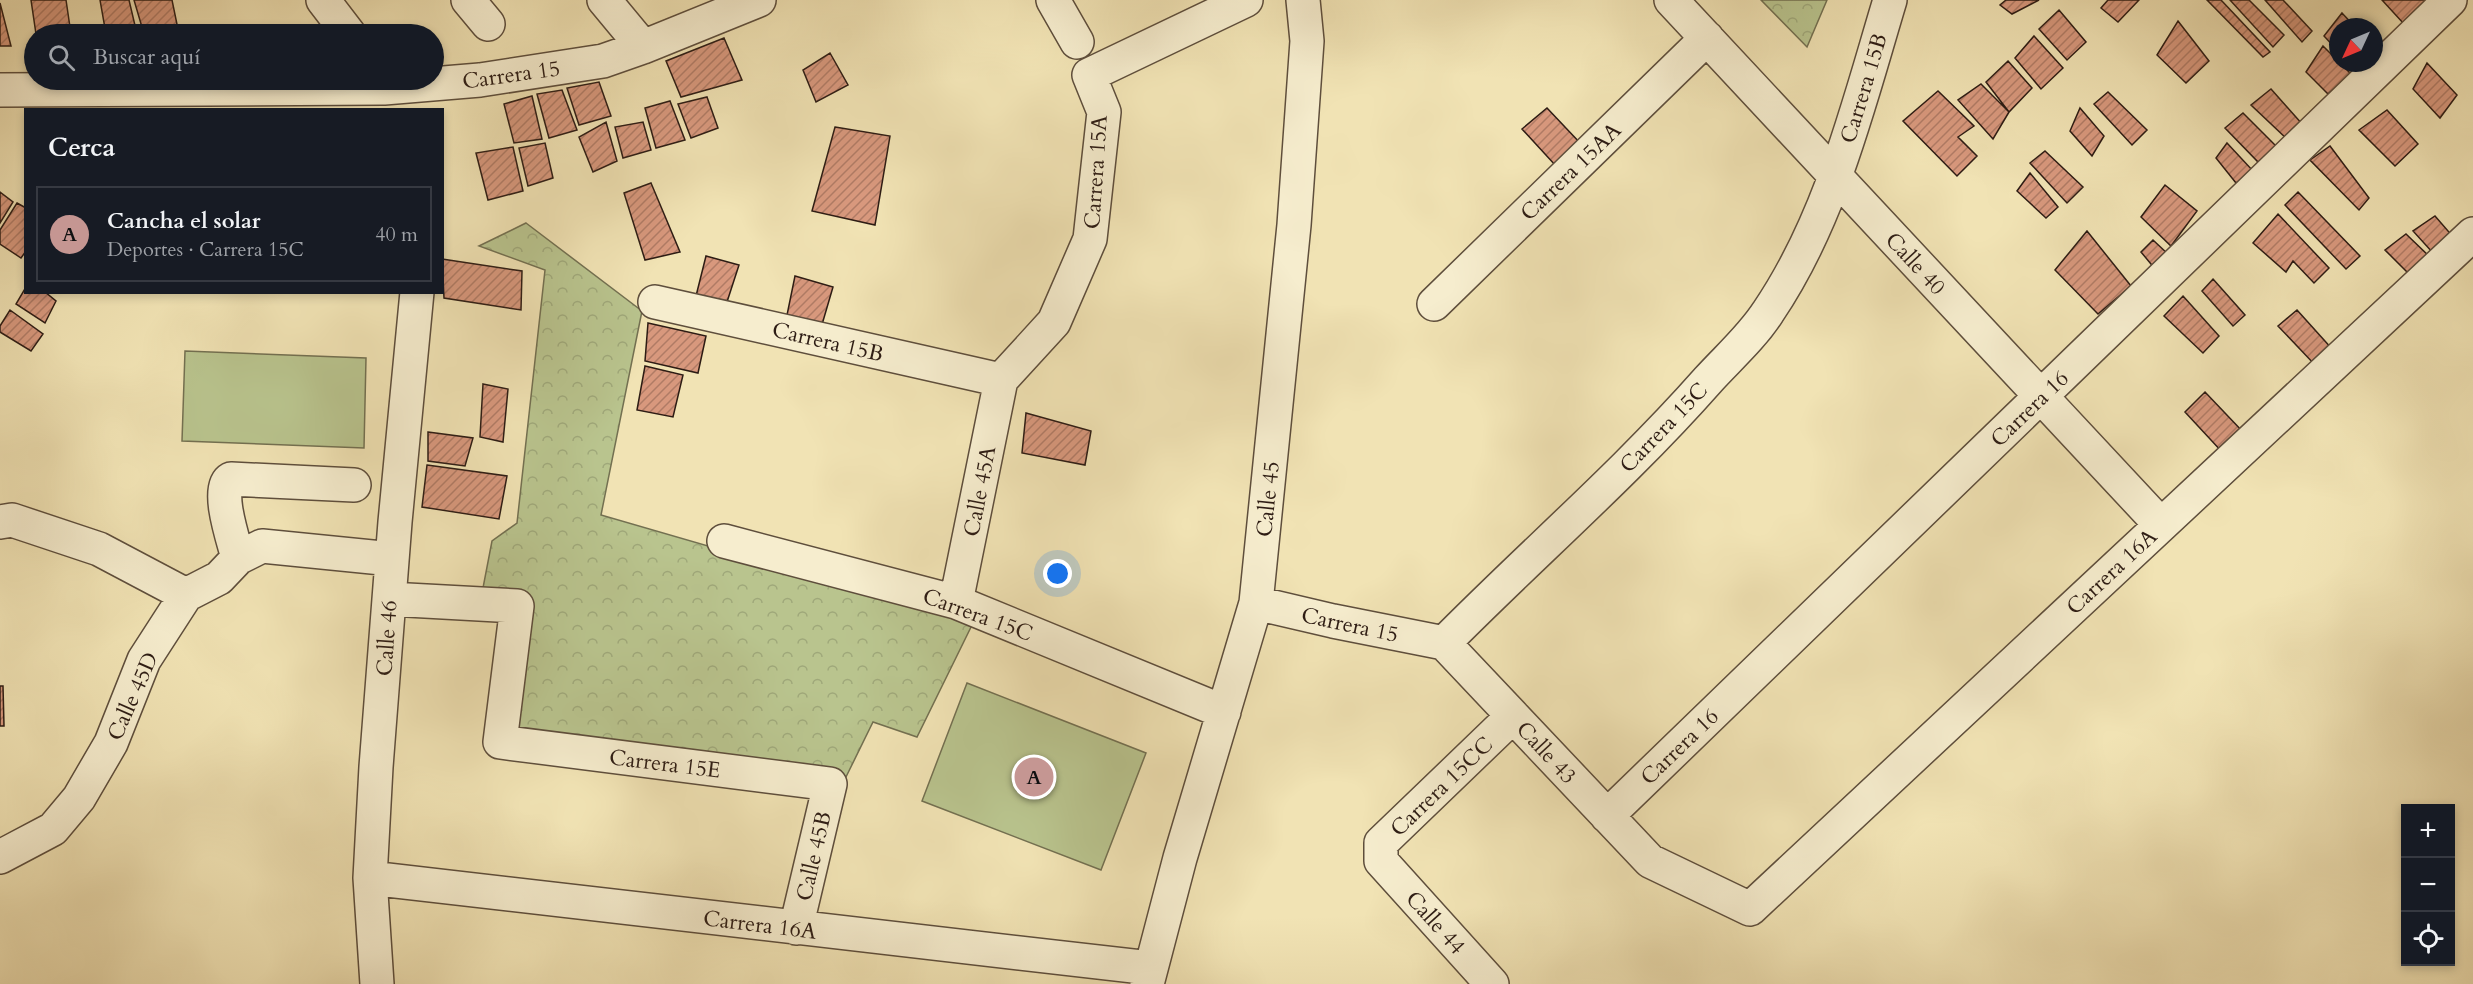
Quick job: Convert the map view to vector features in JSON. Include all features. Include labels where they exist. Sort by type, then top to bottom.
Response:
[{"type":"street","points":[[323,0],[341,24]]},
{"type":"street","points":[[604,0],[643,47]]},
{"type":"street","points":[[1053,0],[1077,42]]},
{"type":"street","name":"Carrera 15A","points":[[1001,380],[1054,321],[1090,239],[1104,112],[1089,75],[1246,0]]},
{"type":"street","name":"Calle 45","points":[[1148,976],[1180,858],[1256,603],[1294,225],[1307,41],[1303,0]]},
{"type":"street","name":"Calle 40","points":[[1671,0],[2161,525]]},
{"type":"street","name":"Carrera 15B","points":[[1835,176],[1846,147],[1890,0]]},
{"type":"street","name":"Carrera 16","points":[[1607,816],[2450,0]]},
{"type":"street","name":"Carrera 15","points":[[444,85],[603,61],[643,47],[751,1]]},
{"type":"street","name":"Carrera 15AA","points":[[1434,304],[1707,38]]},
{"type":"street","name":"Carrera 15","points":[[0,90],[387,92],[402,90]]},
{"type":"street","name":"Carrera 15C","points":[[1444,643],[1687,405],[1768,313],[1806,246],[1835,176]]},
{"type":"street","name":"Carrera 16A","points":[[1650,861],[1750,909],[2473,234]]},
{"type":"street","name":"Calle 46","points":[[377,984],[370,878],[392,559],[417,294]]},
{"type":"street","name":"Carrera 15B","points":[[655,302],[1001,380]]},
{"type":"street","name":"Calle 45A","points":[[957,602],[1001,380]]},
{"type":"street","points":[[238,558],[226,509],[224,487],[226,482],[231,479],[354,485]]},
{"type":"street","points":[[0,522],[12,520],[99,549],[186,595],[219,578],[238,558],[262,546],[392,559]]},
{"type":"street","name":"Carrera 15C","points":[[724,541],[957,602],[1224,712]]},
{"type":"street","name":"Calle 45D","points":[[0,857],[53,829],[80,798],[111,743],[144,660],[186,595]]},
{"type":"street","name":"Carrera 15E","points":[[389,599],[517,606],[500,742],[830,784]]},
{"type":"street","name":"Carrera 15","points":[[1256,603],[1444,643]]},
{"type":"street","name":"Calle 43","points":[[1444,643],[1650,861]]},
{"type":"street","name":"Carrera 15CC","points":[[1381,861],[1382,843],[1513,716]]},
{"type":"street","name":"Calle 45B","points":[[796,928],[830,784]]},
{"type":"street","name":"Calle 44","points":[[1381,861],[1492,984]]},
{"type":"street","name":"Carrera 16A","points":[[370,878],[796,928],[1148,976]]},
{"type":"green space","points":[[1761,0],[1827,0],[1807,47]]},
{"type":"green space","points":[[526,223],[642,311],[601,515],[973,623],[917,737],[873,722],[844,781],[510,736],[526,598],[482,593],[492,541],[517,523],[545,270],[479,246]]},
{"type":"green space","points":[[185,351],[366,358],[364,448],[182,441]]},
{"type":"green space","points":[[967,683],[1146,753],[1101,870],[922,801]]},
{"type":"building","points":[[31,0],[66,0],[70,24],[35,24]]},
{"type":"building","points":[[100,0],[129,0],[135,24],[104,24]]},
{"type":"building","points":[[134,0],[172,0],[177,24],[141,24]]},
{"type":"building","points":[[2006,0],[2039,0],[2012,14],[2000,5]]},
{"type":"building","points":[[2108,0],[2139,0],[2118,22],[2101,8]]},
{"type":"building","points":[[2207,0],[2221,0],[2270,52],[2263,57]]},
{"type":"building","points":[[2230,0],[2249,0],[2284,35],[2273,47]]},
{"type":"building","points":[[2265,0],[2283,0],[2312,31],[2302,42]]},
{"type":"building","points":[[2382,0],[2432,0],[2404,24]]},
{"type":"building","points":[[0,3],[11,46],[0,46]]},
{"type":"building","points":[[2059,10],[2086,42],[2067,60],[2039,29]]},
{"type":"building","points":[[2178,21],[2209,61],[2186,83],[2157,55]]},
{"type":"building","points":[[2329,30],[2329,41],[2324,36]]},
{"type":"building","points":[[2034,36],[2063,68],[2041,89],[2015,58]]},
{"type":"building","points":[[724,38],[742,80],[681,97],[666,61]]},
{"type":"building","points":[[2323,46],[2329,52],[2329,72],[2349,72],[2351,74],[2328,94],[2306,72]]},
{"type":"building","points":[[830,53],[848,85],[816,102],[803,70]]},
{"type":"building","points":[[2008,61],[2032,88],[2009,112],[1986,82]]},
{"type":"building","points":[[2427,63],[2457,95],[2440,118],[2413,89]]},
{"type":"building","points":[[599,82],[611,116],[579,125],[567,88]]},
{"type":"building","points":[[1981,84],[2009,112],[1993,139],[1958,100]]},
{"type":"building","points":[[2271,89],[2303,125],[2288,140],[2251,105]]},
{"type":"building","points":[[562,90],[577,130],[549,138],[537,94]]},
{"type":"building","points":[[1938,91],[1974,126],[1958,137],[1977,156],[1957,176],[1903,121]]},
{"type":"building","points":[[2108,92],[2147,130],[2132,145],[2094,104]]},
{"type":"building","points":[[532,96],[542,139],[514,143],[504,104]]},
{"type":"building","points":[[707,97],[718,128],[691,138],[678,104]]},
{"type":"building","points":[[670,101],[685,140],[656,148],[645,108]]},
{"type":"building","points":[[1547,108],[1581,144],[1556,166],[1522,129]]},
{"type":"building","points":[[2080,108],[2104,136],[2092,156],[2070,131]]},
{"type":"building","points":[[2387,110],[2418,144],[2395,166],[2359,130]]},
{"type":"building","points":[[2243,113],[2276,146],[2261,165],[2225,128]]},
{"type":"building","points":[[606,122],[617,161],[593,172],[579,137]]},
{"type":"building","points":[[643,122],[651,150],[623,158],[615,127]]},
{"type":"building","points":[[835,127],[890,136],[875,225],[812,211]]},
{"type":"building","points":[[545,143],[553,178],[528,186],[519,148]]},
{"type":"building","points":[[2227,143],[2254,172],[2236,183],[2216,158]]},
{"type":"building","points":[[2330,146],[2369,198],[2359,210],[2310,160]]},
{"type":"building","points":[[513,147],[523,191],[488,200],[476,153]]},
{"type":"building","points":[[2045,151],[2083,187],[2067,203],[2030,163]]},
{"type":"building","points":[[2030,173],[2058,207],[2046,218],[2017,191]]},
{"type":"building","points":[[651,183],[680,252],[645,260],[624,193]]},
{"type":"building","points":[[2165,185],[2197,211],[2171,246],[2141,217]]},
{"type":"building","points":[[0,192],[13,202],[0,223]]},
{"type":"building","points":[[2298,192],[2360,256],[2346,269],[2285,205]]},
{"type":"building","points":[[17,203],[24,207],[24,254],[21,258],[0,244],[0,230]]},
{"type":"building","points":[[2278,214],[2329,268],[2314,283],[2293,261],[2286,272],[2253,243]]},
{"type":"building","points":[[2435,216],[2455,239],[2434,254],[2413,231]]},
{"type":"building","points":[[2087,231],[2131,286],[2098,314],[2055,270]]},
{"type":"building","points":[[2406,234],[2431,258],[2412,277],[2385,250]]},
{"type":"building","points":[[2153,240],[2169,255],[2156,270],[2141,252]]},
{"type":"building","points":[[706,256],[739,265],[725,308],[695,300]]},
{"type":"building","points":[[444,259],[522,271],[521,310],[444,298]]},
{"type":"building","points":[[795,276],[833,287],[821,328],[787,315]]},
{"type":"building","points":[[2213,279],[2245,315],[2233,326],[2202,291]]},
{"type":"building","points":[[24,290],[24,294],[47,294],[56,301],[45,323],[16,304]]},
{"type":"building","points":[[2183,296],[2219,336],[2203,353],[2164,316]]},
{"type":"building","points":[[10,310],[43,334],[31,351],[0,332],[0,326]]},
{"type":"building","points":[[2297,310],[2333,350],[2316,366],[2278,326]]},
{"type":"building","points":[[648,323],[706,336],[698,373],[645,361]]},
{"type":"building","points":[[645,366],[683,375],[673,417],[637,410]]},
{"type":"building","points":[[483,384],[508,389],[503,442],[480,437]]},
{"type":"building","points":[[2205,392],[2244,433],[2223,453],[2185,412]]},
{"type":"building","points":[[1026,413],[1091,431],[1085,465],[1022,453]]},
{"type":"building","points":[[428,432],[473,438],[465,466],[428,461]]},
{"type":"building","points":[[427,465],[507,476],[499,519],[422,507]]},
{"type":"building","points":[[0,686],[3,686],[4,726],[0,726]]},
{"type":"place","name":"Cancha el solar","points":[[1034,777]]}]
